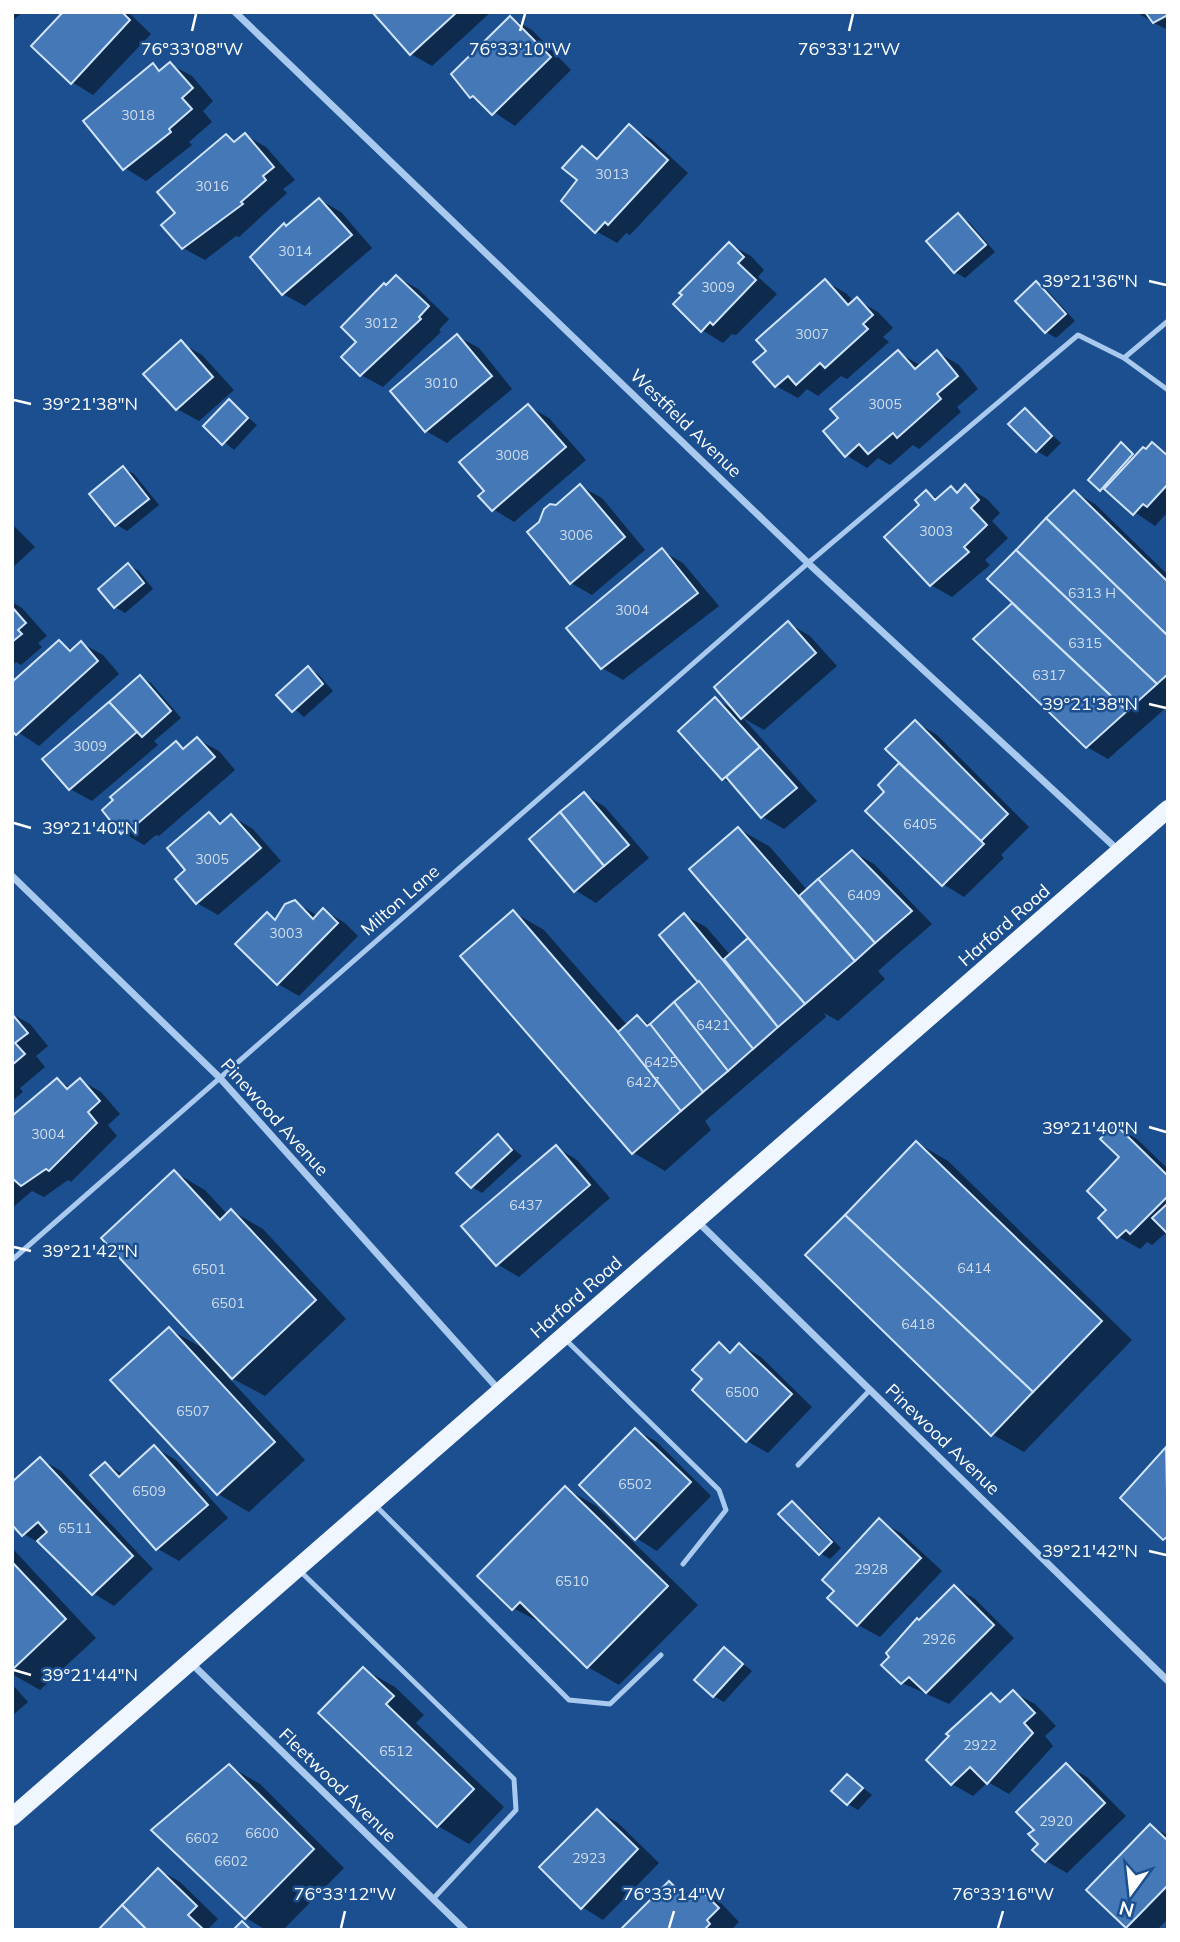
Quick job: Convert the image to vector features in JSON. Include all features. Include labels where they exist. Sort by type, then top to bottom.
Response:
[{"type":"main road","name":"Harford Road","points":[[12,1817],[1167,811]]},
{"type":"street","name":"Westfield Avenue","points":[[235,12],[808,563],[1119,852]]},
{"type":"street","name":"Pinewood Avenue","points":[[12,876],[219,1077],[500,1392]]},
{"type":"street","name":"Pinewood Avenue","points":[[696,1220],[1168,1681]]},
{"type":"street","name":"Fleetwood Avenue","points":[[190,1662],[465,1930]]},
{"type":"lane","points":[[1168,321],[1124,358],[1168,390]]},
{"type":"lane","name":"Milton Lane","points":[[12,1260],[808,563],[1078,335],[1124,358]]},
{"type":"lane","points":[[563,1337],[719,1490],[726,1510],[683,1564]]},
{"type":"lane","points":[[797,1465],[870,1390]]},
{"type":"lane","points":[[373,1502],[569,1700],[611,1704],[661,1655]]},
{"type":"lane","points":[[297,1568],[514,1779],[516,1810],[433,1899]]},
{"type":"building","points":[[63,12],[122,12],[130,20],[71,84],[31,46]]},
{"type":"building","points":[[372,12],[457,12],[410,55]]},
{"type":"building","points":[[1145,12],[1168,12],[1168,15],[1153,23]]},
{"type":"building","points":[[510,16],[551,57],[492,115],[473,96],[470,98],[451,74]]},
{"type":"building","points":[[170,62],[193,88],[182,98],[192,109],[169,129],[171,132],[123,170],[83,121],[153,63],[159,71]]},
{"type":"building","points":[[629,124],[668,160],[608,225],[605,222],[595,233],[561,201],[577,180],[562,168],[582,146],[597,159]]},
{"type":"building","points":[[245,133],[274,167],[263,176],[266,180],[241,202],[243,204],[182,249],[161,225],[175,213],[157,192],[226,134],[234,142]]},
{"type":"building","points":[[319,198],[352,235],[282,295],[250,257],[284,223],[286,226]]},
{"type":"building","points":[[958,213],[986,245],[954,273],[926,241]]},
{"type":"building","points":[[729,242],[744,257],[738,263],[756,280],[713,325],[710,322],[701,332],[673,304],[682,295],[679,293]]},
{"type":"building","points":[[396,275],[429,306],[419,317],[421,319],[360,376],[341,357],[356,342],[341,327],[384,283],[386,285]]},
{"type":"building","points":[[825,279],[848,305],[857,297],[873,315],[863,324],[868,329],[825,368],[820,363],[796,385],[788,376],[775,387],[753,362],[766,351],[756,340]]},
{"type":"building","points":[[1036,281],[1066,314],[1045,333],[1015,301]]},
{"type":"building","points":[[457,334],[492,376],[425,432],[390,391]]},
{"type":"building","points":[[181,340],[213,377],[176,410],[143,374]]},
{"type":"building","points":[[898,350],[915,369],[937,350],[958,376],[937,394],[941,399],[897,438],[893,433],[868,454],[859,444],[845,457],[823,431],[838,418],[830,409]]},
{"type":"building","points":[[229,399],[248,418],[222,445],[203,426]]},
{"type":"building","points":[[528,404],[566,447],[492,511],[478,496],[484,491],[459,462]]},
{"type":"building","points":[[1025,408],[1052,436],[1036,452],[1008,424]]},
{"type":"building","points":[[1121,442],[1133,454],[1100,491],[1088,480]]},
{"type":"building","points":[[1152,442],[1168,456],[1168,484],[1147,507],[1143,504],[1133,515],[1104,489],[1143,447],[1146,449]]},
{"type":"building","points":[[123,466],[149,499],[115,526],[89,494]]},
{"type":"building","points":[[580,484],[625,537],[570,584],[527,532],[539,522],[544,509],[550,504],[556,505]]},
{"type":"building","points":[[965,484],[979,500],[971,508],[987,525],[964,547],[969,552],[930,586],[884,537],[919,505],[915,500],[926,490],[935,500],[951,486],[957,493]]},
{"type":"building","points":[[1074,490],[1168,582],[1168,636],[1046,518]]},
{"type":"building","points":[[1046,518],[1168,636],[1168,674],[1157,684],[1016,550]]},
{"type":"building","points":[[662,548],[698,593],[601,669],[566,628]]},
{"type":"building","points":[[1016,550],[1157,684],[1127,711],[987,579]]},
{"type":"building","points":[[128,563],[144,583],[114,608],[98,589]]},
{"type":"building","points":[[1012,603],[1127,711],[1086,748],[973,639]]},
{"type":"building","points":[[12,607],[26,623],[18,630],[22,634],[12,642]]},
{"type":"building","points":[[788,621],[816,653],[741,719],[714,687]]},
{"type":"building","points":[[59,640],[70,651],[81,641],[98,661],[16,735],[12,731],[12,682]]},
{"type":"building","points":[[308,666],[323,684],[292,712],[276,695]]},
{"type":"building","points":[[140,675],[171,711],[142,737],[109,702]]},
{"type":"building","points":[[715,697],[760,747],[722,780],[678,731]]},
{"type":"building","points":[[109,702],[137,732],[69,790],[42,759]]},
{"type":"building","points":[[915,720],[1008,814],[981,841],[885,749]]},
{"type":"building","points":[[197,737],[215,757],[136,825],[134,823],[121,834],[102,810],[113,800],[110,797],[176,741],[183,749]]},
{"type":"building","points":[[760,747],[797,788],[761,818],[726,777]]},
{"type":"building","points":[[899,763],[984,844],[942,886],[865,811],[884,792],[878,785]]},
{"type":"building","points":[[584,792],[629,845],[604,866],[560,812]]},
{"type":"building","points":[[209,812],[220,824],[231,814],[261,848],[196,904],[175,879],[185,870],[167,848]]},
{"type":"building","points":[[560,812],[604,866],[574,892],[529,839]]},
{"type":"building","points":[[738,827],[855,961],[805,1004],[689,869]]},
{"type":"building","points":[[852,850],[912,911],[875,943],[818,879]]},
{"type":"building","points":[[818,879],[875,943],[855,961],[799,896]]},
{"type":"building","points":[[295,900],[313,919],[323,908],[338,923],[277,985],[235,944],[267,912],[275,920],[285,904]]},
{"type":"building","points":[[513,910],[618,1032],[681,1111],[632,1154],[460,956]]},
{"type":"building","points":[[684,913],[778,1027],[753,1049],[659,935]]},
{"type":"building","points":[[748,938],[805,1004],[778,1027],[724,959]]},
{"type":"building","points":[[699,981],[753,1049],[728,1071],[674,1002]]},
{"type":"building","points":[[674,1002],[728,1071],[703,1092],[650,1024]]},
{"type":"building","points":[[12,1014],[28,1033],[15,1043],[25,1054],[12,1065]]},
{"type":"building","points":[[637,1015],[647,1026],[650,1024],[703,1092],[681,1111],[618,1032]]},
{"type":"building","points":[[57,1078],[67,1089],[80,1078],[100,1101],[88,1112],[97,1123],[49,1171],[46,1169],[21,1186],[12,1178],[12,1116]]},
{"type":"building","points":[[1115,1124],[1168,1176],[1168,1196],[1130,1234],[1126,1230],[1117,1238],[1098,1218],[1106,1210],[1087,1191],[1119,1157],[1100,1139]]},
{"type":"building","points":[[498,1134],[512,1150],[471,1188],[456,1173]]},
{"type":"building","points":[[916,1141],[1102,1321],[1033,1392],[845,1215]]},
{"type":"building","points":[[556,1145],[590,1185],[496,1266],[461,1226]]},
{"type":"building","points":[[174,1170],[220,1220],[231,1209],[316,1300],[232,1379],[101,1238]]},
{"type":"building","points":[[1168,1203],[1168,1234],[1152,1218]]},
{"type":"building","points":[[845,1215],[1033,1392],[991,1436],[805,1255]]},
{"type":"building","points":[[169,1327],[275,1442],[217,1495],[110,1380]]},
{"type":"building","points":[[719,1342],[730,1353],[739,1343],[792,1394],[746,1442],[692,1390],[702,1379],[692,1370]]},
{"type":"building","points":[[635,1428],[691,1482],[635,1540],[579,1485]]},
{"type":"building","points":[[154,1445],[208,1505],[156,1550],[90,1475],[105,1462],[119,1477]]},
{"type":"building","points":[[1166,1447],[1168,1536],[1163,1540],[1120,1498]]},
{"type":"building","points":[[40,1457],[133,1556],[92,1595],[37,1541],[47,1532],[38,1522],[22,1536],[12,1525],[12,1482]]},
{"type":"building","points":[[565,1486],[668,1586],[587,1668],[520,1602],[512,1610],[477,1576]]},
{"type":"building","points":[[792,1501],[832,1542],[819,1555],[778,1514]]},
{"type":"building","points":[[879,1518],[921,1558],[857,1626],[827,1598],[834,1591],[822,1580]]},
{"type":"building","points":[[12,1562],[66,1619],[12,1670]]},
{"type":"building","points":[[954,1585],[994,1625],[926,1693],[909,1677],[901,1684],[881,1665],[889,1657],[886,1653],[917,1618],[919,1620]]},
{"type":"building","points":[[724,1647],[743,1664],[713,1697],[694,1680]]},
{"type":"building","points":[[363,1667],[394,1696],[386,1704],[474,1789],[437,1827],[318,1713]]},
{"type":"building","points":[[1013,1690],[1035,1713],[1024,1723],[1033,1733],[987,1784],[970,1767],[951,1785],[926,1760],[949,1736],[946,1734],[991,1693],[1000,1702]]},
{"type":"building","points":[[1066,1763],[1105,1803],[1045,1862],[1032,1850],[1038,1844],[1028,1834],[1034,1830],[1016,1812]]},
{"type":"building","points":[[229,1764],[314,1849],[245,1919],[151,1830]]},
{"type":"building","points":[[847,1774],[863,1788],[847,1805],[831,1791]]},
{"type":"building","points":[[597,1809],[638,1849],[581,1909],[539,1867]]},
{"type":"building","points":[[1150,1824],[1168,1841],[1168,1885],[1126,1928],[1086,1890]]},
{"type":"building","points":[[158,1868],[197,1906],[188,1915],[204,1930],[147,1930],[122,1905]]},
{"type":"building","points":[[669,1881],[686,1898],[698,1887],[719,1908],[707,1920],[710,1924],[704,1930],[620,1930]]},
{"type":"building","points":[[122,1905],[147,1930],[98,1930]]},
{"type":"building","points":[[242,1921],[251,1930],[233,1930]]}]
